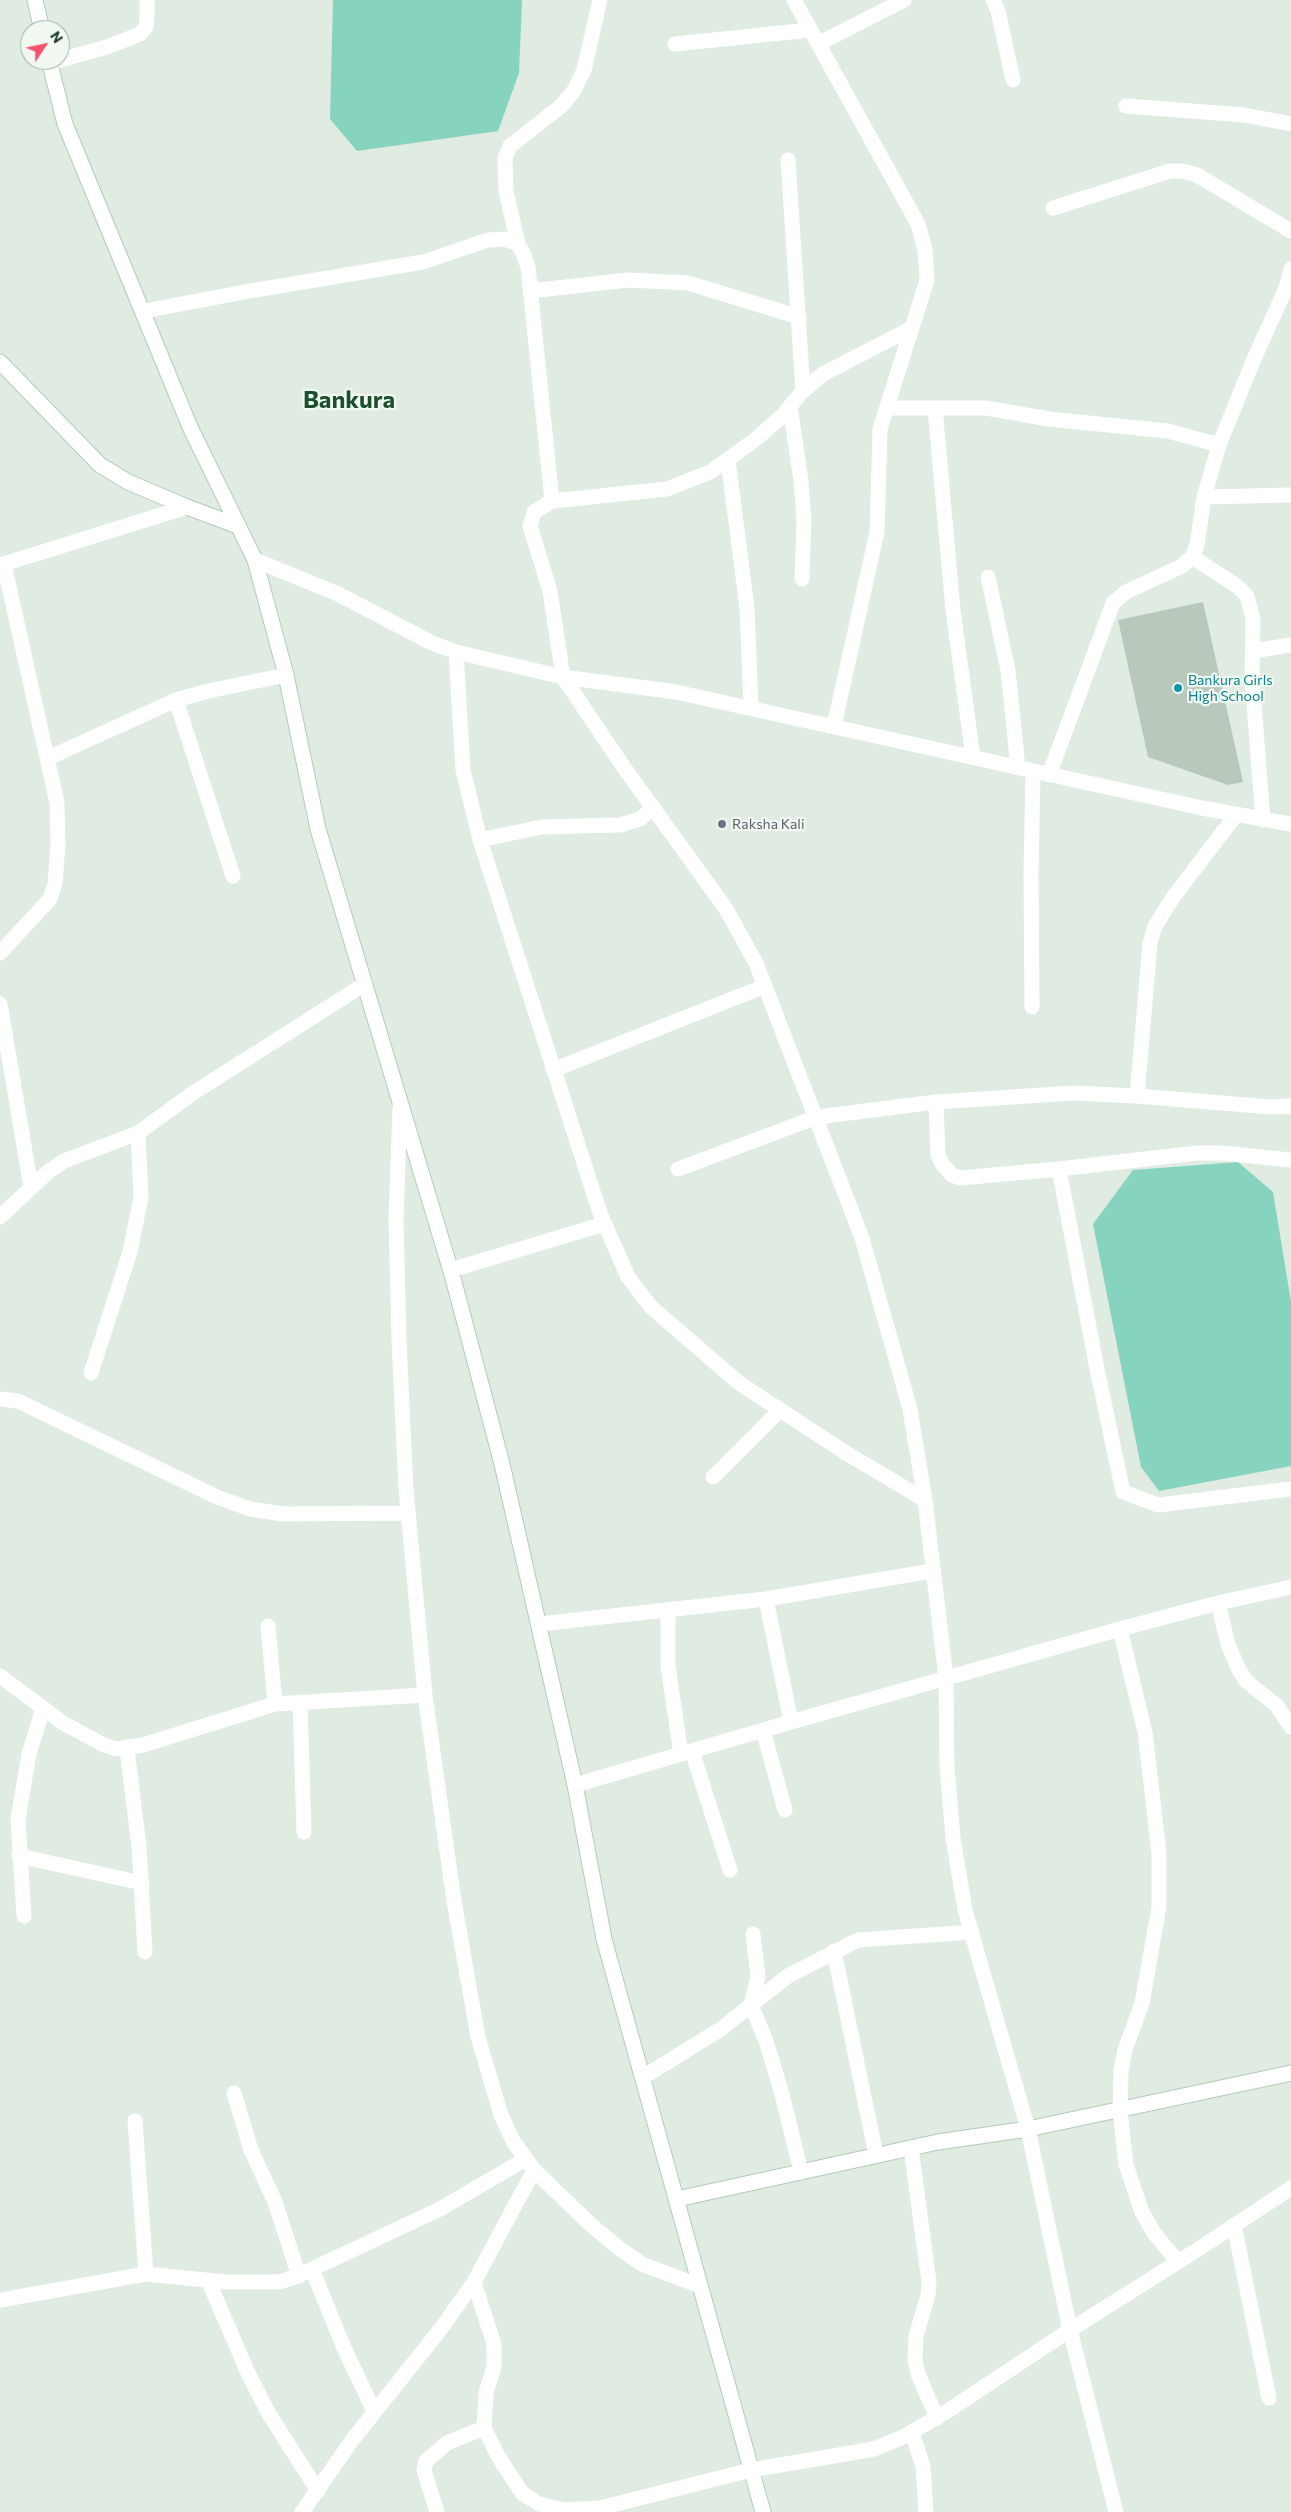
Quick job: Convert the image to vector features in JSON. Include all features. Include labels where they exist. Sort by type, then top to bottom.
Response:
[{"type":"street","points":[[35,0],[40,20]]},
{"type":"street","points":[[70,57],[116,44],[140,34],[146,27],[146,0]]},
{"type":"street","points":[[552,501],[528,267],[518,244],[506,191],[505,158],[510,146],[561,106],[574,92],[584,70],[600,0]]},
{"type":"street","points":[[794,0],[918,224],[925,250],[927,280],[880,429],[877,532],[834,726]]},
{"type":"street","points":[[818,44],[904,0]]},
{"type":"street","points":[[993,0],[998,11],[1013,80]]},
{"type":"street","points":[[675,44],[810,30]]},
{"type":"street","points":[[56,70],[65,124],[190,426],[256,560],[286,675],[318,829],[451,1270],[502,1464],[575,1786],[604,1939],[763,2512]]},
{"type":"street","points":[[1126,106],[1244,115],[1291,124]]},
{"type":"street","points":[[788,160],[803,391]]},
{"type":"street","points":[[1053,208],[1170,171],[1182,171],[1197,176],[1291,231]]},
{"type":"street","points":[[144,311],[250,290],[423,262],[488,240],[505,239],[518,244]]},
{"type":"street","points":[[1049,775],[1113,603],[1126,592],[1182,566],[1192,557],[1197,545],[1204,497],[1219,445],[1254,359],[1289,289],[1291,269]]},
{"type":"street","points":[[530,291],[628,280],[679,282],[799,318]]},
{"type":"street","points":[[912,328],[823,374],[803,391],[756,439],[710,472],[667,488],[552,501],[534,512],[530,526],[550,591],[562,677],[726,909],[756,963],[817,1117],[862,1238],[910,1409],[925,1500],[946,1678],[947,1768],[953,1838],[965,1910],[1028,2129],[1070,2330],[1116,2512]]},
{"type":"street","points":[[0,362],[100,465],[128,482],[238,526]]},
{"type":"street","points":[[790,406],[801,481],[804,520],[802,579]]},
{"type":"street","points":[[887,408],[986,408],[1048,419],[1168,431],[1219,445]]},
{"type":"street","points":[[935,408],[953,610],[973,757]]},
{"type":"street","points":[[728,460],[747,608],[751,708]]},
{"type":"street","points":[[1204,497],[1291,495]]},
{"type":"street","points":[[0,953],[50,900],[55,884],[58,844],[57,803],[48,758],[2,565],[187,507]]},
{"type":"street","points":[[1192,557],[1237,586],[1247,596],[1253,619],[1252,678],[1263,820]]},
{"type":"street","points":[[256,560],[338,594],[432,643],[456,652],[562,677],[676,692],[973,757],[1033,772],[1236,815],[1291,824]]},
{"type":"street","points":[[988,577],[1008,670],[1018,768]]},
{"type":"street","points":[[1253,651],[1291,645]]},
{"type":"street","points":[[456,652],[463,770],[480,840],[604,1224],[628,1277],[651,1307],[739,1383],[779,1410],[925,1500]]},
{"type":"street","points":[[48,758],[176,700],[208,691],[286,675]]},
{"type":"street","points":[[176,700],[233,876]]},
{"type":"street","points":[[1032,1007],[1031,874],[1033,772]]},
{"type":"street","points":[[480,840],[541,827],[632,823],[653,808]]},
{"type":"street","points":[[1137,1096],[1150,942],[1155,926],[1174,896],[1236,815]]},
{"type":"street","points":[[0,1217],[31,1187],[64,1161],[138,1133],[193,1093],[364,984]]},
{"type":"street","points":[[553,1070],[765,986]]},
{"type":"street","points":[[0,1004],[31,1187]]},
{"type":"street","points":[[678,1168],[817,1117],[936,1102],[1072,1093],[1137,1096],[1271,1107],[1291,1106]]},
{"type":"street","points":[[400,1098],[396,1239],[398,1341],[408,1513],[425,1695],[454,1901],[478,2037],[501,2115],[513,2141],[530,2165],[591,2226],[620,2249],[642,2264],[700,2286]]},
{"type":"street","points":[[936,1102],[938,1155],[942,1164],[952,1175],[960,1178],[1197,1153],[1222,1153],[1291,1160]]},
{"type":"street","points":[[91,1373],[130,1252],[141,1197],[138,1133]]},
{"type":"street","points":[[1059,1169],[1122,1492],[1158,1505],[1291,1489]]},
{"type":"street","points":[[451,1270],[604,1224]]},
{"type":"street","points":[[0,1399],[26,1405],[218,1497],[250,1509],[282,1514],[408,1513]]},
{"type":"street","points":[[713,1476],[779,1410]]},
{"type":"street","points":[[539,1624],[766,1599],[932,1571]]},
{"type":"street","points":[[575,1786],[763,1730],[1120,1629],[1218,1603],[1291,1587]]},
{"type":"street","points":[[766,1599],[791,1722]]},
{"type":"street","points":[[1218,1603],[1228,1644],[1238,1668],[1246,1681],[1289,1718]]},
{"type":"street","points":[[668,1610],[668,1666],[687,1753],[730,1870]]},
{"type":"street","points":[[268,1626],[274,1704]]},
{"type":"street","points":[[1120,1629],[1139,1700],[1150,1761],[1158,1845],[1159,1888],[1159,1907],[1142,2002],[1122,2064],[1120,2109],[1126,2165],[1133,2190],[1154,2233],[1178,2262]]},
{"type":"street","points":[[0,1676],[62,1723],[104,1745],[126,1749],[274,1704],[425,1695]]},
{"type":"street","points":[[300,1702],[304,1832]]},
{"type":"street","points":[[24,1916],[18,1831],[21,1796],[43,1708]]},
{"type":"street","points":[[763,1730],[785,1810]]},
{"type":"street","points":[[126,1749],[142,1883],[145,1952]]},
{"type":"street","points":[[19,1856],[142,1883]]},
{"type":"street","points":[[643,2077],[721,2029],[788,1976],[858,1940],[972,1932]]},
{"type":"street","points":[[753,1934],[758,1976],[751,2005],[766,2041],[782,2094],[801,2172]]},
{"type":"street","points":[[834,1951],[876,2155]]},
{"type":"street","points":[[677,2199],[876,2155],[1028,2129],[1291,2073]]},
{"type":"street","points":[[234,2093],[251,2150],[305,2272],[374,2411]]},
{"type":"street","points":[[135,2121],[146,2274]]},
{"type":"street","points":[[911,2148],[929,2282],[928,2295],[916,2336],[915,2360],[918,2374],[937,2418]]},
{"type":"street","points":[[0,2300],[146,2274],[225,2282],[278,2282],[305,2272],[530,2165]]},
{"type":"street","points":[[302,2512],[374,2411],[443,2326],[474,2282],[530,2165]]},
{"type":"street","points":[[474,2282],[494,2344],[494,2367],[486,2393],[484,2428],[510,2478],[522,2493],[539,2504],[564,2511],[600,2508],[751,2470],[874,2449],[912,2433],[1291,2188]]},
{"type":"street","points":[[1234,2225],[1269,2398]]},
{"type":"street","points":[[208,2280],[248,2373],[269,2414],[318,2491]]},
{"type":"street","points":[[437,2512],[424,2470],[426,2462],[447,2443],[484,2428]]},
{"type":"street","points":[[912,2433],[924,2466],[926,2512]]},
{"type":"shaded area","points":[[333,0],[522,0],[519,73],[498,131],[357,151],[330,119]]},
{"type":"shaded area","points":[[1238,1162],[1273,1192],[1291,1302],[1291,1466],[1159,1491],[1141,1467],[1093,1224],[1133,1170]]},
{"type":"building","name":"Bankura Girls High School","points":[[1203,602],[1243,782],[1228,785],[1148,757],[1118,620]]},
{"type":"place","name":"Bankura Girls High School","points":[[1178,688]]},
{"type":"place","name":"Raksha Kali","points":[[722,824]]},
{"type":"district","name":"Bankura","points":[[349,400]]}]
